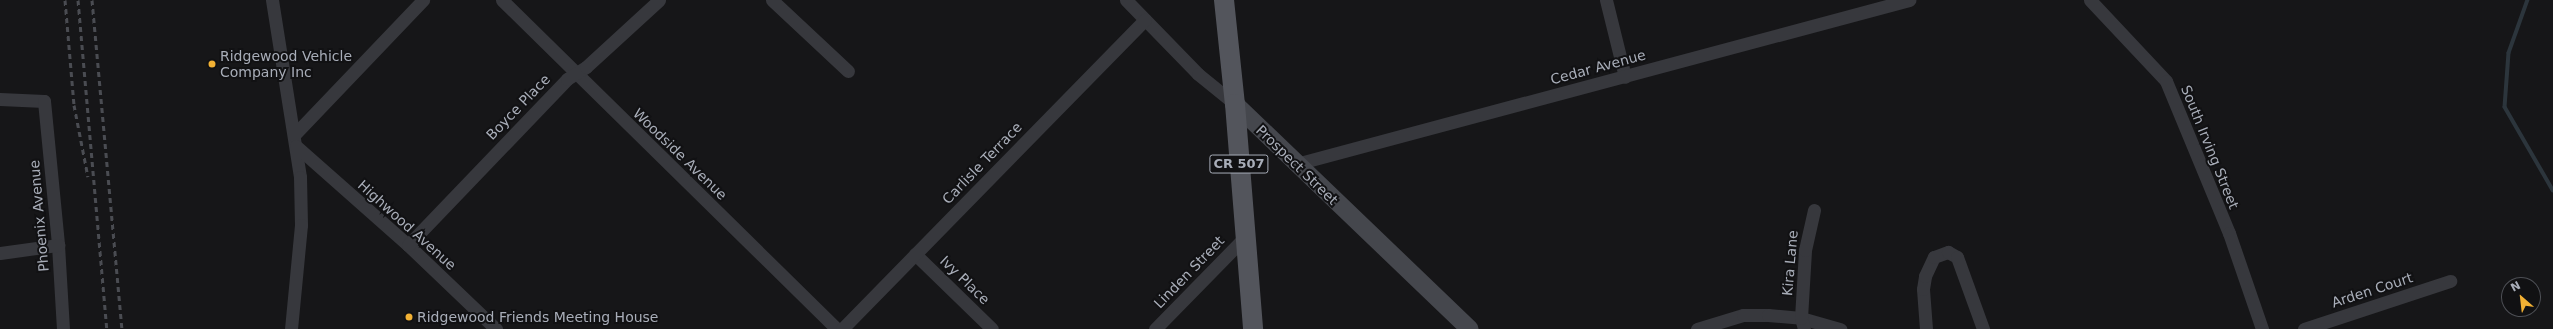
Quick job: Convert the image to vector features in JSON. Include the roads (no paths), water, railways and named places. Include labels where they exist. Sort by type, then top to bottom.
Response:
[{"type":"main road","name":"CR 507","points":[[1224,0],[1235,104],[1253,329]]},
{"type":"main road","name":"Prospect Street","points":[[1235,104],[1470,329]]},
{"type":"street","points":[[272,0],[300,177],[301,225],[291,329]]},
{"type":"street","points":[[295,140],[423,0]]},
{"type":"street","name":"Woodside Avenue","points":[[502,0],[837,329]]},
{"type":"street","name":"Boyce Place","points":[[408,245],[576,72],[586,67],[659,0]]},
{"type":"street","points":[[772,0],[848,72]]},
{"type":"street","name":"Prospect Street","points":[[1126,0],[1198,74],[1235,104]]},
{"type":"street","points":[[1606,0],[1625,77]]},
{"type":"street","name":"Cedar Avenue","points":[[1296,164],[1625,77],[1866,6],[1909,0]]},
{"type":"street","name":"South Irving Street","points":[[2090,0],[2166,81],[2228,233],[2262,329]]},
{"type":"street","name":"Carlisle Terrace","points":[[842,329],[1145,20]]},
{"type":"street","name":"Phoenix Avenue","points":[[0,99],[44,101],[58,245],[63,329]]},
{"type":"street","name":"Highwood Avenue","points":[[295,140],[496,329]]},
{"type":"street","name":"Kira Lane","points":[[1803,324],[1805,250],[1814,210]]},
{"type":"street","name":"Linden Street","points":[[1155,329],[1245,237]]},
{"type":"street","points":[[0,253],[58,245]]},
{"type":"street","points":[[1924,329],[1925,276],[1934,256],[1948,252],[1957,257],[1983,329]]},
{"type":"street","name":"Ivy Place","points":[[915,254],[992,329]]},
{"type":"street","name":"Arden Court","points":[[2304,329],[2450,281]]},
{"type":"street","points":[[1697,329],[1743,315],[1840,329]]},
{"type":"waterway","points":[[2528,0],[2509,53],[2505,107],[2553,190]]},
{"type":"railway","points":[[65,0],[74,105],[88,177]]},
{"type":"railway","points":[[78,0],[107,329]]},
{"type":"railway","points":[[92,0],[122,329]]},
{"type":"place","name":"Ridgewood Vehicle Company Inc","points":[[212,64]]},
{"type":"place","name":"Ridgewood Friends Meeting House","points":[[409,317]]}]
